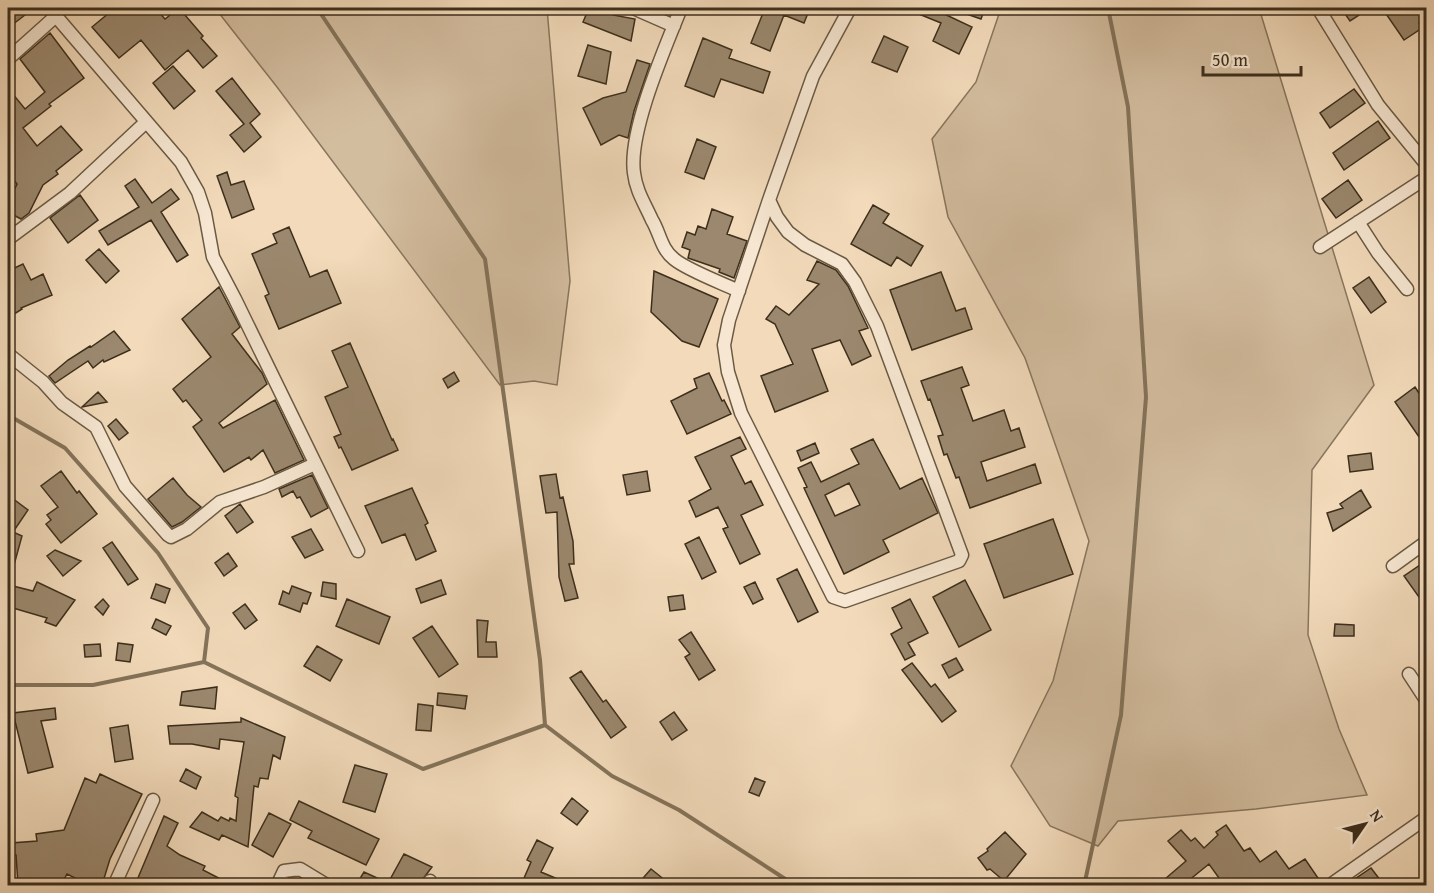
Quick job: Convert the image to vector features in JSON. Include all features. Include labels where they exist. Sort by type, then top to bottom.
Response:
[{"type":"street","points":[[633,8],[674,26]]},
{"type":"street","points":[[681,8],[645,106],[633,160],[634,176],[640,198],[654,222],[666,252],[675,261],[739,291]]},
{"type":"street","points":[[769,200],[777,217],[788,232],[805,245],[842,264],[855,282],[877,326],[962,555],[959,561],[845,601],[833,597],[741,413],[728,372],[724,345],[769,200],[813,76],[850,8]]},
{"type":"street","points":[[1318,8],[1378,105],[1426,164]]},
{"type":"street","points":[[8,59],[52,12],[182,162],[198,192],[205,213],[213,257],[358,551]]},
{"type":"street","points":[[8,238],[70,193],[146,122]]},
{"type":"street","points":[[1320,247],[1426,178]]},
{"type":"street","points":[[1358,222],[1378,253],[1407,289]]},
{"type":"street","points":[[8,354],[43,382],[62,403],[96,427],[125,486],[168,536],[171,537],[187,529],[220,502],[264,487],[315,464]]},
{"type":"street","points":[[1393,566],[1426,542]]},
{"type":"street","points":[[1409,674],[1426,700]]},
{"type":"street","points":[[114,885],[153,801]]},
{"type":"street","points":[[1329,885],[1426,818]]},
{"type":"street","points":[[277,885],[284,871],[300,869],[328,885]]},
{"type":"shaded area","points":[[215,8],[547,8],[570,281],[557,385],[534,381],[500,385],[277,87]]},
{"type":"shaded area","points":[[1001,8],[1259,8],[1374,385],[1312,470],[1308,635],[1339,729],[1367,795],[1256,809],[1118,821],[1098,846],[1050,826],[1011,766],[1053,681],[1089,541],[1025,358],[948,217],[932,139],[976,82]]},
{"type":"building","points":[[8,8],[19,8],[25,15],[8,28]]},
{"type":"building","points":[[115,8],[155,8],[165,19],[179,8],[217,56],[203,68],[188,50],[165,70],[141,40],[119,58],[92,27]]},
{"type":"building","points":[[589,8],[604,8],[614,12],[613,15],[635,19],[631,41],[583,22]]},
{"type":"building","points":[[765,8],[810,8],[804,23],[784,15],[770,51],[751,43]]},
{"type":"building","points":[[904,8],[939,8],[938,11],[972,27],[959,54],[933,41],[941,23]]},
{"type":"building","points":[[952,8],[985,8],[981,19]]},
{"type":"building","points":[[1341,8],[1370,8],[1350,21]]},
{"type":"building","points":[[1382,8],[1426,8],[1426,18],[1419,23],[1422,28],[1404,40]]},
{"type":"building","points":[[50,33],[84,78],[49,104],[51,106],[23,128],[37,146],[61,126],[82,150],[56,171],[58,174],[43,185],[29,213],[21,219],[8,212],[8,203],[17,184],[8,172],[8,88],[25,109],[45,92],[20,59]]},
{"type":"building","points":[[884,36],[908,47],[897,72],[872,62]]},
{"type":"building","points":[[703,38],[732,50],[729,58],[770,72],[763,93],[721,79],[714,97],[685,86]]},
{"type":"building","points":[[588,45],[611,52],[606,84],[578,76]]},
{"type":"building","points":[[637,60],[650,64],[634,111],[628,138],[619,135],[601,145],[583,108],[603,98],[626,92]]},
{"type":"building","points":[[173,66],[195,91],[174,109],[153,83]]},
{"type":"building","points":[[232,78],[260,114],[250,123],[261,137],[244,152],[230,135],[244,124],[216,91]]},
{"type":"building","points":[[1354,89],[1365,103],[1330,128],[1320,113]]},
{"type":"building","points":[[1378,121],[1390,138],[1344,170],[1333,153]]},
{"type":"building","points":[[697,139],[716,147],[704,179],[685,172]]},
{"type":"building","points":[[227,172],[231,185],[244,181],[254,209],[232,218],[217,176]]},
{"type":"building","points":[[135,179],[152,203],[171,189],[179,199],[161,212],[188,255],[177,262],[151,220],[108,245],[99,231],[139,207],[125,186]]},
{"type":"building","points":[[1348,180],[1362,200],[1336,218],[1322,199]]},
{"type":"building","points":[[80,195],[98,220],[68,243],[50,218]]},
{"type":"building","points":[[873,205],[889,214],[883,223],[923,246],[911,266],[897,257],[891,266],[851,244]]},
{"type":"building","points":[[712,209],[733,217],[727,234],[747,241],[734,278],[719,272],[720,269],[688,258],[690,250],[682,247],[687,232],[695,235],[698,226],[706,229]]},
{"type":"building","points":[[289,227],[310,277],[327,270],[341,303],[279,329],[265,296],[269,294],[252,254],[277,243],[273,234]]},
{"type":"building","points":[[99,249],[119,271],[106,283],[86,260]]},
{"type":"building","points":[[817,261],[836,270],[848,286],[868,328],[859,331],[871,356],[852,365],[840,340],[812,349],[828,391],[775,412],[761,376],[793,364],[775,324],[766,319],[776,306],[789,315],[819,284],[807,280]]},
{"type":"building","points":[[23,264],[31,280],[43,274],[52,295],[21,308],[8,318],[8,271]]},
{"type":"building","points":[[654,271],[718,299],[699,347],[682,341],[651,312]]},
{"type":"building","points":[[941,272],[956,311],[965,308],[972,329],[912,350],[890,290]]},
{"type":"building","points":[[1369,277],[1386,302],[1371,313],[1353,288]]},
{"type":"building","points":[[219,287],[240,327],[232,334],[262,373],[267,384],[219,423],[223,428],[275,400],[304,460],[275,473],[263,450],[251,460],[249,457],[224,472],[193,427],[202,420],[186,400],[183,402],[173,389],[211,357],[182,319]]},
{"type":"building","points":[[114,331],[130,350],[104,362],[103,360],[93,368],[88,361],[55,383],[49,376],[68,360]]},
{"type":"building","points":[[350,343],[398,450],[352,470],[334,437],[341,434],[325,397],[348,387],[332,351]]},
{"type":"building","points":[[962,367],[969,385],[961,388],[973,421],[1004,410],[1011,431],[1019,428],[1025,447],[981,462],[987,481],[1035,464],[1041,483],[970,508],[959,477],[956,478],[947,454],[944,455],[938,436],[943,435],[921,381]]},
{"type":"building","points":[[454,372],[459,381],[448,388],[443,379]]},
{"type":"building","points":[[709,373],[731,414],[687,434],[671,401],[697,388],[694,379]]},
{"type":"building","points":[[1415,387],[1426,404],[1426,447],[1395,402]]},
{"type":"building","points":[[98,392],[107,402],[82,407]]},
{"type":"building","points":[[116,419],[128,433],[119,440],[108,426]]},
{"type":"building","points":[[740,437],[746,449],[731,456],[745,484],[751,481],[763,505],[741,515],[760,554],[740,564],[723,529],[728,527],[718,507],[696,517],[689,501],[711,489],[695,457]]},
{"type":"building","points":[[873,439],[900,489],[922,478],[938,513],[883,540],[889,552],[844,574],[804,488],[807,487],[798,468],[811,462],[821,482],[859,464],[851,449]],"holes":[[[849,483],[860,505],[835,516],[825,495]]]},
{"type":"building","points":[[815,443],[819,453],[801,461],[797,451]]},
{"type":"building","points":[[1371,453],[1373,469],[1350,472],[1348,456]]},
{"type":"building","points":[[61,471],[77,493],[79,491],[97,514],[61,543],[46,524],[51,520],[47,515],[58,507],[41,486]]},
{"type":"building","points":[[647,471],[650,491],[627,495],[623,475]]},
{"type":"building","points":[[556,474],[560,498],[563,497],[573,541],[574,564],[569,564],[578,598],[565,601],[559,577],[557,512],[546,513],[540,476]]},
{"type":"building","points":[[312,475],[328,508],[311,517],[300,497],[297,498],[293,491],[282,497],[279,489]]},
{"type":"building","points":[[173,478],[201,507],[172,527],[148,499]]},
{"type":"building","points":[[412,488],[428,523],[425,525],[436,551],[416,560],[405,534],[382,543],[365,506]]},
{"type":"building","points":[[1361,490],[1371,507],[1333,531],[1327,513],[1343,508],[1340,504]]},
{"type":"building","points":[[8,495],[28,510],[13,532],[22,536],[11,576],[8,576]]},
{"type":"building","points":[[240,504],[253,522],[237,533],[225,516]]},
{"type":"building","points":[[1053,519],[1073,574],[1004,598],[984,544]]},
{"type":"building","points":[[311,529],[323,550],[305,558],[292,537]]},
{"type":"building","points":[[699,537],[716,572],[702,579],[685,544]]},
{"type":"building","points":[[112,542],[138,579],[128,585],[103,548]]},
{"type":"building","points":[[55,550],[81,561],[63,576],[47,556]]},
{"type":"building","points":[[228,553],[237,566],[224,576],[215,563]]},
{"type":"building","points":[[1420,565],[1426,574],[1426,607],[1404,576]]},
{"type":"building","points":[[797,569],[818,612],[798,622],[777,579]]},
{"type":"building","points":[[441,580],[446,594],[421,603],[416,589]]},
{"type":"building","points":[[965,580],[991,630],[959,647],[933,597]]},
{"type":"building","points":[[37,582],[75,600],[56,626],[45,622],[47,618],[8,608],[9,585],[33,591]]},
{"type":"building","points":[[323,582],[336,584],[336,599],[321,596]]},
{"type":"building","points":[[755,582],[763,599],[753,604],[744,587]]},
{"type":"building","points":[[156,584],[170,589],[165,603],[151,598]]},
{"type":"building","points":[[292,586],[311,593],[307,604],[303,603],[300,612],[279,604],[283,591],[289,594]]},
{"type":"building","points":[[683,595],[685,609],[670,611],[668,597]]},
{"type":"building","points":[[103,599],[109,606],[103,615],[95,607]]},
{"type":"building","points":[[347,599],[390,617],[379,644],[336,626]]},
{"type":"building","points":[[910,599],[928,633],[908,643],[915,655],[905,660],[891,634],[902,628],[892,608]]},
{"type":"building","points":[[245,604],[257,620],[245,629],[233,613]]},
{"type":"building","points":[[156,619],[171,626],[166,635],[152,628]]},
{"type":"building","points":[[477,620],[488,621],[486,642],[496,642],[497,657],[478,657]]},
{"type":"building","points":[[1335,624],[1354,625],[1354,636],[1334,636]]},
{"type":"building","points":[[432,626],[458,664],[439,677],[413,638]]},
{"type":"building","points":[[691,632],[715,670],[699,680],[685,657],[690,654],[679,640]]},
{"type":"building","points":[[118,643],[133,645],[130,662],[116,660]]},
{"type":"building","points":[[100,644],[101,656],[85,657],[84,645]]},
{"type":"building","points":[[317,646],[342,660],[330,681],[304,666]]},
{"type":"building","points":[[956,658],[963,670],[949,678],[942,665]]},
{"type":"building","points":[[912,663],[931,687],[935,684],[956,711],[942,722],[902,670]]},
{"type":"building","points":[[581,671],[603,702],[606,700],[626,727],[611,738],[570,678]]},
{"type":"building","points":[[217,687],[215,709],[180,705],[182,692]]},
{"type":"building","points":[[438,693],[467,696],[465,709],[437,705]]},
{"type":"building","points":[[418,704],[433,706],[431,731],[416,730]]},
{"type":"building","points":[[55,708],[56,719],[41,721],[53,767],[28,773],[13,713]]},
{"type":"building","points":[[674,712],[687,730],[672,740],[660,722]]},
{"type":"building","points":[[241,718],[285,737],[280,759],[273,755],[268,779],[260,778],[258,787],[254,786],[248,847],[222,835],[219,840],[190,827],[202,812],[218,821],[221,817],[229,821],[230,818],[236,821],[238,798],[235,796],[244,742],[220,739],[219,749],[192,744],[170,744],[168,726],[241,722]]},
{"type":"building","points":[[128,725],[133,759],[115,762],[110,728]]},
{"type":"building","points":[[355,765],[387,774],[375,812],[343,802]]},
{"type":"building","points":[[186,769],[201,777],[196,789],[180,781]]},
{"type":"building","points":[[100,774],[142,794],[110,859],[102,885],[89,885],[67,874],[61,885],[47,885],[36,880],[18,884],[16,855],[13,855],[11,843],[37,841],[36,834],[64,830],[85,778],[96,783]]},
{"type":"building","points":[[755,778],[765,782],[759,796],[749,792]]},
{"type":"building","points":[[572,798],[588,811],[577,825],[561,813]]},
{"type":"building","points":[[299,801],[379,839],[366,865],[308,838],[312,831],[290,820]]},
{"type":"building","points":[[269,813],[291,824],[273,857],[252,845]]},
{"type":"building","points":[[164,816],[178,823],[167,846],[180,855],[205,866],[203,870],[232,885],[135,885]]},
{"type":"building","points":[[1226,825],[1244,851],[1250,848],[1260,862],[1276,851],[1289,869],[1305,859],[1318,878],[1308,885],[1224,885],[1209,864],[1183,885],[1158,885],[1186,861],[1168,841],[1181,830],[1191,841],[1195,838],[1204,848],[1218,835],[1216,832]]},
{"type":"building","points":[[1005,832],[1026,854],[1004,881],[990,869],[987,870],[978,858],[988,851],[987,849]]},
{"type":"building","points":[[537,840],[553,848],[541,872],[572,885],[521,885],[531,862],[527,860]]},
{"type":"building","points":[[404,854],[432,867],[419,884],[413,881],[411,885],[356,885],[364,872],[388,883]]},
{"type":"building","points":[[1371,868],[1384,885],[1346,885]]},
{"type":"building","points":[[651,869],[671,885],[637,885]]},
{"type":"waterway","points":[[317,8],[485,259],[540,660],[545,725]]},
{"type":"waterway","points":[[1084,886],[1121,715],[1146,397],[1128,107],[1108,8]]},
{"type":"waterway","points":[[8,415],[65,448],[158,553],[208,628],[204,662]]},
{"type":"waterway","points":[[8,685],[93,685],[204,662],[423,769],[545,725],[612,776],[679,810],[796,886]]}]
